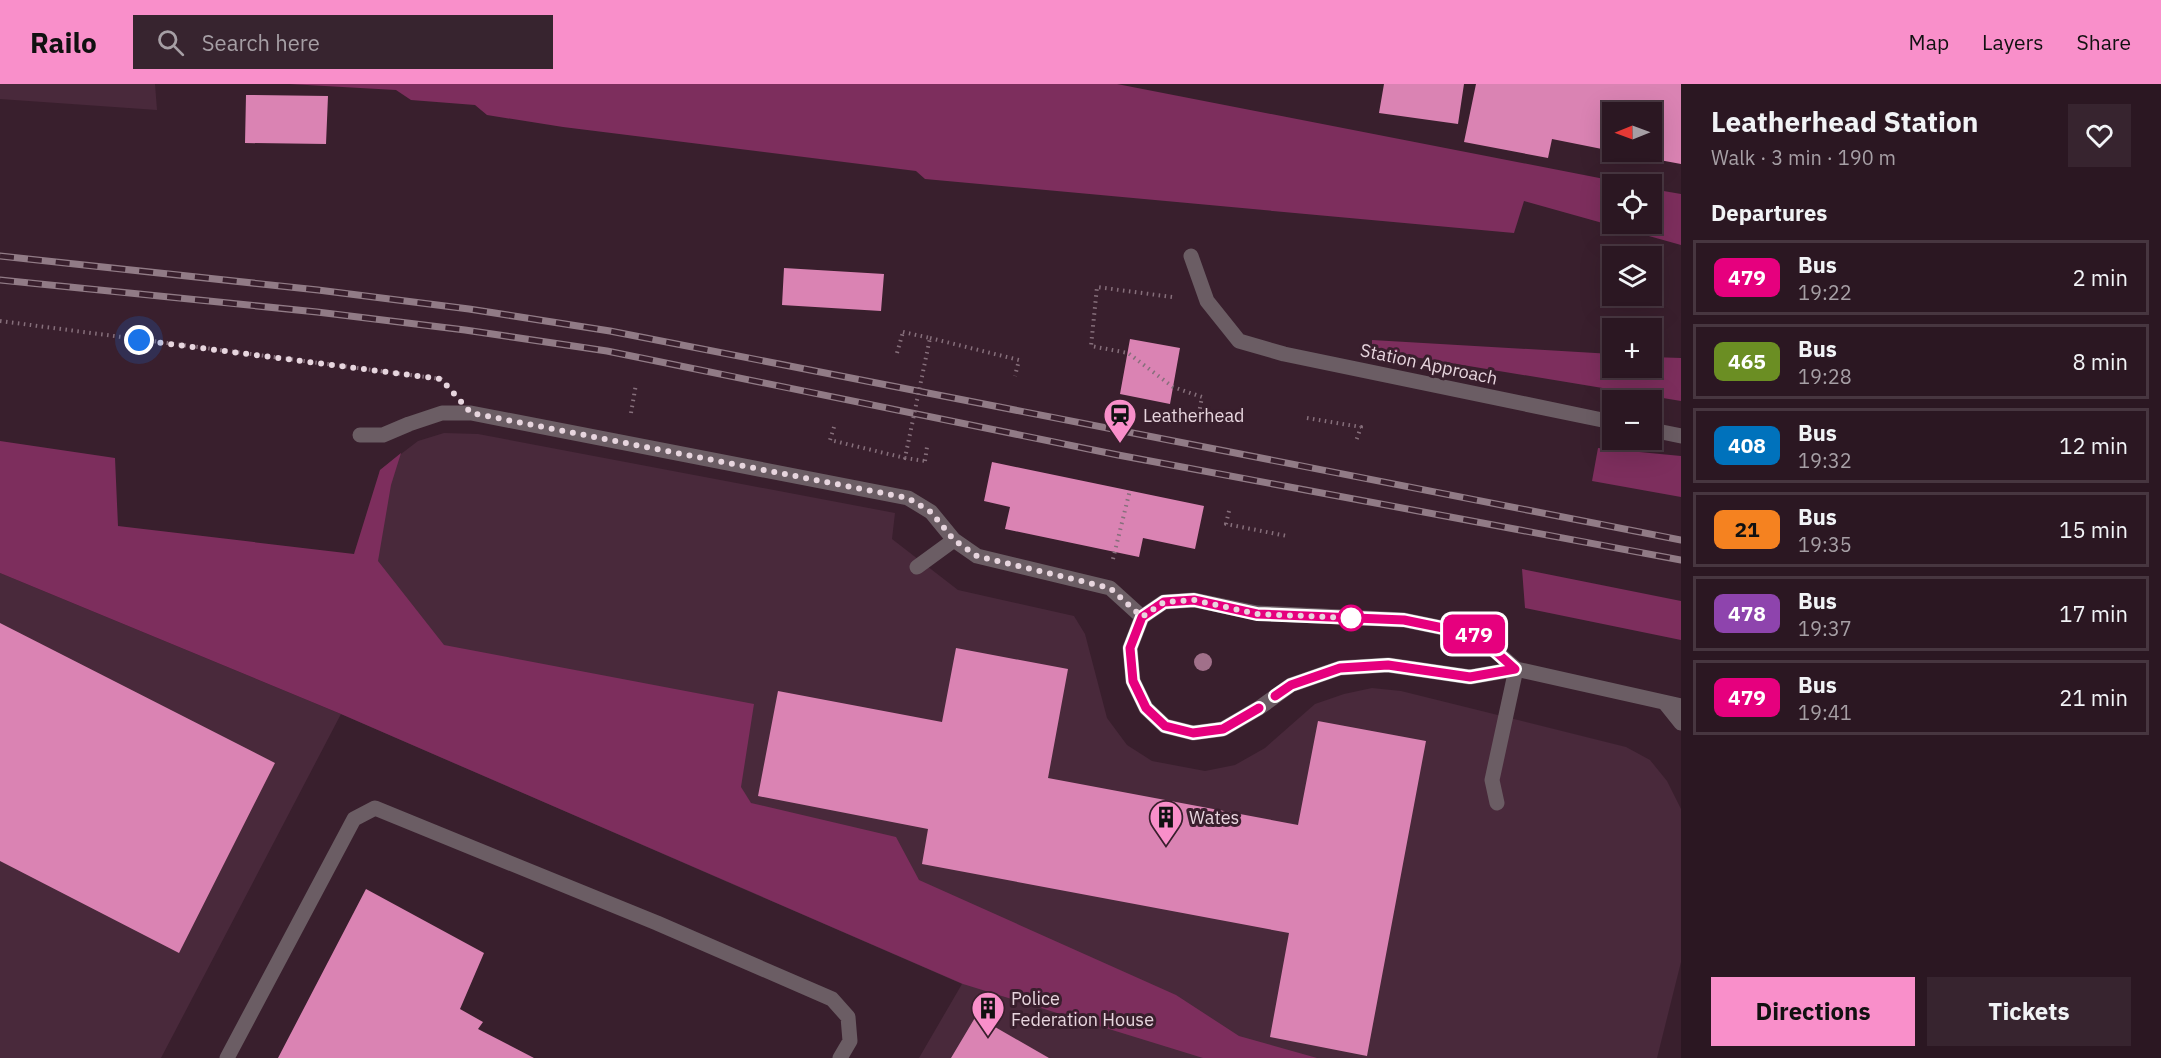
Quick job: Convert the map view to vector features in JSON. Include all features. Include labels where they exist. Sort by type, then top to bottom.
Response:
[{"type":"street","points":[[1191,256],[1207,301]]},
{"type":"street","name":"Station Approach","points":[[1207,301],[1239,341],[1284,354],[1602,420]]},
{"type":"street","points":[[360,435],[383,435],[442,413],[471,413],[908,498],[931,512],[954,540],[977,556],[1110,588],[1142,617]]},
{"type":"street","points":[[1662,432],[1681,436]]},
{"type":"street","points":[[917,567],[954,540]]},
{"type":"street","points":[[1515,669],[1477,635],[1404,620],[1257,614],[1194,600],[1164,602],[1142,617],[1130,648],[1133,681],[1146,708],[1165,726],[1193,733],[1223,729],[1259,708],[1291,685],[1340,668],[1388,665],[1470,677],[1515,669],[1681,706]]},
{"type":"street","points":[[1497,803],[1492,780],[1515,669]]},
{"type":"street","points":[[1665,703],[1681,723]]},
{"type":"street","points":[[227,1058],[354,819],[375,808],[657,923],[832,999],[848,1017],[850,1041],[840,1058]]},
{"type":"path","points":[[1199,413],[1202,397],[1173,387],[1128,353],[1091,346],[1097,287],[1207,301]]},
{"type":"path","points":[[0,321],[441,379],[471,413]]},
{"type":"path","points":[[897,353],[903,332],[1019,360],[1015,376]]},
{"type":"path","points":[[905,458],[930,339]]},
{"type":"path","points":[[1307,418],[1360,427],[1356,441]]},
{"type":"path","points":[[834,427],[830,440],[905,458],[925,461],[927,447]]},
{"type":"path","points":[[1112,564],[1130,490]]},
{"type":"path","points":[[1229,511],[1226,524],[1287,536]]},
{"type":"shaded area","points":[[0,84],[155,84],[157,110],[0,99]]},
{"type":"shaded area","points":[[289,84],[1117,84],[1602,179],[1602,223],[1524,201],[1514,233],[925,179],[916,171],[563,127],[487,115],[475,105],[411,100],[396,90]]},
{"type":"shaded area","points":[[1662,191],[1681,194],[1681,245],[1642,234],[1662,234]]},
{"type":"shaded area","points":[[1372,340],[1602,353],[1602,378],[1662,378],[1662,357],[1681,358],[1681,401],[1662,398],[1662,390],[1614,390],[1372,350]]},
{"type":"shaded area","points":[[444,433],[478,434],[895,513],[892,539],[958,590],[1074,616],[1085,634],[1107,718],[1127,745],[1152,761],[1205,771],[1235,765],[1265,748],[1315,704],[1372,688],[1401,691],[1626,747],[1650,760],[1667,781],[1681,809],[1681,962],[1657,1058],[919,1058],[962,984],[341,714],[380,470],[418,441]]},
{"type":"shaded area","points":[[0,441],[115,458],[118,526],[354,554],[380,470],[401,453],[391,485],[378,561],[444,645],[754,704],[741,787],[751,803],[896,837],[919,880],[1176,995],[1239,1036],[1317,1058],[1203,1058],[963,984],[341,714],[0,573]]},
{"type":"shaded area","points":[[1598,448],[1681,456],[1681,497],[1592,481]]},
{"type":"shaded area","points":[[1522,569],[1681,601],[1681,640],[1525,608]]},
{"type":"shaded area","points":[[0,573],[341,714],[161,1058],[0,1058]]},
{"type":"building","points":[[1384,84],[1464,84],[1458,124],[1379,113]]},
{"type":"building","points":[[1476,84],[1681,84],[1681,164],[1662,160],[1662,102],[1602,102],[1602,149],[1552,139],[1548,158],[1464,142]]},
{"type":"building","points":[[246,95],[328,96],[326,144],[245,143]]},
{"type":"building","points":[[784,268],[884,274],[881,311],[782,305]]},
{"type":"building","points":[[1130,339],[1180,348],[1170,404],[1120,394]]},
{"type":"building","points":[[992,462],[1204,506],[1195,549],[1143,538],[1139,557],[1005,529],[1010,507],[984,501]]},
{"type":"building","points":[[0,623],[275,763],[179,953],[0,861]]},
{"type":"building","name":"Wates","points":[[956,648],[1068,669],[1048,778],[1298,825],[1318,721],[1426,741],[1367,1056],[1270,1037],[1289,933],[922,864],[928,829],[758,796],[778,691],[942,722]]},
{"type":"building","points":[[366,889],[484,953],[460,1009],[483,1022],[478,1029],[534,1058],[278,1058]]},
{"type":"building","name":"Police Federation House","points":[[976,1016],[1049,1058],[951,1058]]},
{"type":"railway","points":[[0,256],[318,290],[469,309],[610,331],[1681,540]]},
{"type":"railway","points":[[0,280],[317,312],[465,330],[607,351],[1118,455],[1681,560]]},
{"type":"bus line","name":"479","points":[[1259,708],[1223,729],[1193,733],[1165,726],[1146,708],[1133,681],[1130,648],[1142,617],[1164,602],[1194,600],[1257,614],[1404,620],[1477,635],[1515,669],[1470,677],[1388,665],[1340,668],[1291,685],[1275,696]]},
{"type":"place","name":"Leatherhead","points":[[1120,444]]},
{"type":"place","name":"Wates","points":[[1166,846]]},
{"type":"place","name":"Police Federation House","points":[[988,1037]]},
{"type":"route","points":[[139,340],[441,379],[471,413],[908,498],[931,512],[954,540],[977,556],[1110,588],[1142,617],[1164,602],[1194,600],[1257,614],[1351,618]]}]
